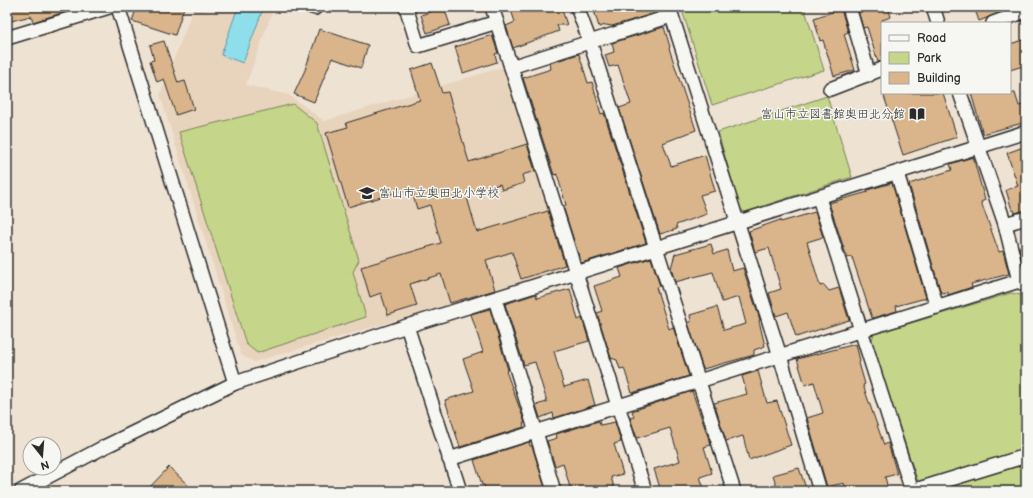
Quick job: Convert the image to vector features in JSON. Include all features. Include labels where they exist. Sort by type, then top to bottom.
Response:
[{"type":"street","points":[[7,38],[108,7]]},
{"type":"street","points":[[118,7],[235,383]]},
{"type":"street","points":[[406,7],[418,46],[497,22]]},
{"type":"street","points":[[492,7],[645,491]]},
{"type":"street","points":[[577,7],[590,42],[734,491]]},
{"type":"street","points":[[849,7],[869,75]]},
{"type":"street","points":[[933,7],[938,22]]},
{"type":"street","points":[[996,22],[1026,11]]},
{"type":"street","points":[[511,67],[590,42],[670,12],[780,356],[820,491]]},
{"type":"street","points":[[830,90],[881,70]]},
{"type":"street","points":[[450,459],[937,307],[1023,284],[1005,224],[960,94]]},
{"type":"street","points":[[21,491],[104,447],[235,383],[407,326],[577,274],[1026,132]]},
{"type":"street","points":[[897,173],[937,307]]},
{"type":"street","points":[[819,198],[912,491],[1026,456]]},
{"type":"street","points":[[1005,224],[1026,218]]},
{"type":"street","points":[[495,299],[554,491]]},
{"type":"street","points":[[407,326],[460,491]]},
{"type":"shaded area","name":"富山市立奥田北小学校","points":[[194,7],[213,13],[215,7],[274,7],[246,85],[289,95],[324,121],[503,67],[565,265],[560,272],[254,362],[241,355],[160,95]]},
{"type":"green space","points":[[681,7],[804,7],[824,70],[712,105]]},
{"type":"green space","points":[[827,96],[852,177],[745,212],[740,209],[718,132]]},
{"type":"green space","points":[[293,104],[317,123],[359,260],[353,272],[366,317],[257,353],[246,344],[179,132]]},
{"type":"green space","points":[[1011,293],[1026,296],[1026,449],[918,482],[871,342],[874,334]]},
{"type":"green space","points":[[1026,464],[1026,491],[936,491]]},
{"type":"water","points":[[238,7],[257,7],[263,9],[243,63],[221,55]]},
{"type":"building","points":[[7,7],[70,7],[71,10],[33,22],[31,16],[7,21]]},
{"type":"building","points":[[137,7],[184,7],[175,35],[132,21]]},
{"type":"building","points":[[444,7],[450,25],[427,33],[421,15]]},
{"type":"building","points":[[510,7],[561,7],[567,25],[557,25],[559,31],[513,48],[506,26],[515,22]]},
{"type":"building","points":[[593,7],[657,7],[659,12],[612,26],[606,25],[599,27]]},
{"type":"building","points":[[857,7],[888,7],[891,17],[882,20],[881,22],[881,61],[878,62],[867,27],[863,28]]},
{"type":"building","points":[[974,7],[1014,7],[979,21]]},
{"type":"building","points":[[841,9],[848,32],[844,34],[855,70],[834,76],[823,40],[820,41],[814,18]]},
{"type":"building","points":[[664,27],[670,47],[669,48],[696,130],[663,143],[671,166],[705,155],[715,191],[700,195],[707,214],[676,225],[677,229],[660,234],[619,108],[631,104],[618,65],[609,67],[605,55],[614,52],[612,43]]},
{"type":"building","points":[[319,29],[368,45],[361,68],[332,58],[314,102],[294,94],[305,70]]},
{"type":"building","points":[[492,35],[498,53],[495,54],[497,62],[463,73],[455,47]]},
{"type":"building","points":[[1026,39],[1026,65],[1011,70],[1011,44]]},
{"type":"building","points":[[164,41],[178,83],[185,81],[194,109],[176,115],[164,79],[157,82],[150,61],[154,60],[150,45]]},
{"type":"building","points":[[579,54],[588,83],[592,82],[601,114],[604,113],[646,243],[581,263],[563,206],[566,205],[557,174],[554,175],[523,78],[551,69],[550,63]]},
{"type":"building","points":[[432,63],[442,93],[448,92],[469,162],[527,144],[535,171],[522,175],[524,183],[502,190],[500,184],[466,194],[477,232],[548,211],[565,265],[521,279],[512,252],[486,260],[495,290],[450,303],[441,274],[410,284],[417,306],[388,315],[381,293],[370,297],[361,267],[441,243],[430,205],[417,209],[411,188],[348,207],[326,133],[348,127],[346,123],[420,100],[411,70]]},
{"type":"building","points":[[1015,93],[1019,106],[1026,104],[1026,122],[983,134],[971,94]]},
{"type":"building","points":[[883,94],[943,94],[957,137],[903,155]]},
{"type":"building","points":[[1026,146],[1026,210],[1015,213],[1014,210],[1012,210],[1006,190],[1018,186],[1007,153]]},
{"type":"building","points":[[973,157],[985,200],[981,202],[999,252],[1003,251],[1009,274],[971,284],[972,287],[948,295],[948,292],[941,293],[909,184],[952,170],[950,164]]},
{"type":"building","points":[[892,183],[926,298],[896,306],[897,311],[872,318],[852,257],[847,258],[829,203],[868,192],[867,190]]},
{"type":"building","points":[[815,212],[823,237],[807,242],[820,286],[824,285],[829,291],[839,288],[849,320],[796,337],[788,312],[776,316],[769,293],[781,289],[769,248],[755,252],[749,231],[780,220],[781,222]]},
{"type":"building","points":[[711,244],[714,254],[727,250],[732,271],[743,268],[760,320],[765,346],[754,350],[754,355],[703,369],[688,323],[691,322],[690,315],[717,307],[724,330],[746,324],[739,297],[722,302],[713,272],[675,282],[671,268],[675,254]]},
{"type":"building","points":[[1026,245],[1026,269],[1024,269],[1019,247]]},
{"type":"building","points":[[651,258],[660,286],[656,287],[669,329],[673,327],[689,376],[632,393],[624,368],[620,369],[617,360],[611,358],[597,313],[602,311],[594,286],[622,277],[619,268]]},
{"type":"building","points":[[570,289],[578,320],[582,318],[589,341],[554,351],[564,387],[588,380],[595,405],[554,418],[553,413],[540,418],[536,405],[547,402],[535,362],[524,365],[505,304],[536,294],[537,298]]},
{"type":"building","points":[[490,309],[508,370],[506,371],[525,423],[523,423],[524,427],[460,447],[445,400],[474,391],[463,359],[483,352],[471,314]]},
{"type":"building","points":[[856,344],[860,361],[859,363],[865,384],[863,385],[884,445],[888,443],[897,474],[885,477],[888,489],[879,491],[846,491],[844,483],[827,487],[807,418],[823,413],[814,382],[805,385],[797,359]]},
{"type":"building","points":[[758,371],[767,403],[777,401],[791,445],[749,460],[743,436],[726,441],[714,403],[747,394],[742,376]]},
{"type":"building","points":[[692,391],[711,445],[704,447],[712,473],[700,477],[705,491],[661,491],[654,469],[680,461],[670,428],[637,438],[630,418],[634,417],[632,411]]},
{"type":"building","points":[[599,421],[600,425],[615,422],[621,442],[614,444],[623,474],[611,477],[615,491],[571,491],[563,463],[555,466],[547,441],[557,438],[556,434]]},
{"type":"building","points":[[529,442],[530,446],[532,446],[546,491],[486,491],[484,485],[482,485],[474,460]]},
{"type":"building","points":[[169,467],[194,491],[146,491]]},
{"type":"building","points":[[799,468],[807,491],[778,491],[773,475]]},
{"type":"place","name":"富山市立図書館奥田北分館","points":[[917,114]]},
{"type":"place","name":"富山市立奥田北小学校","points":[[367,193]]}]
